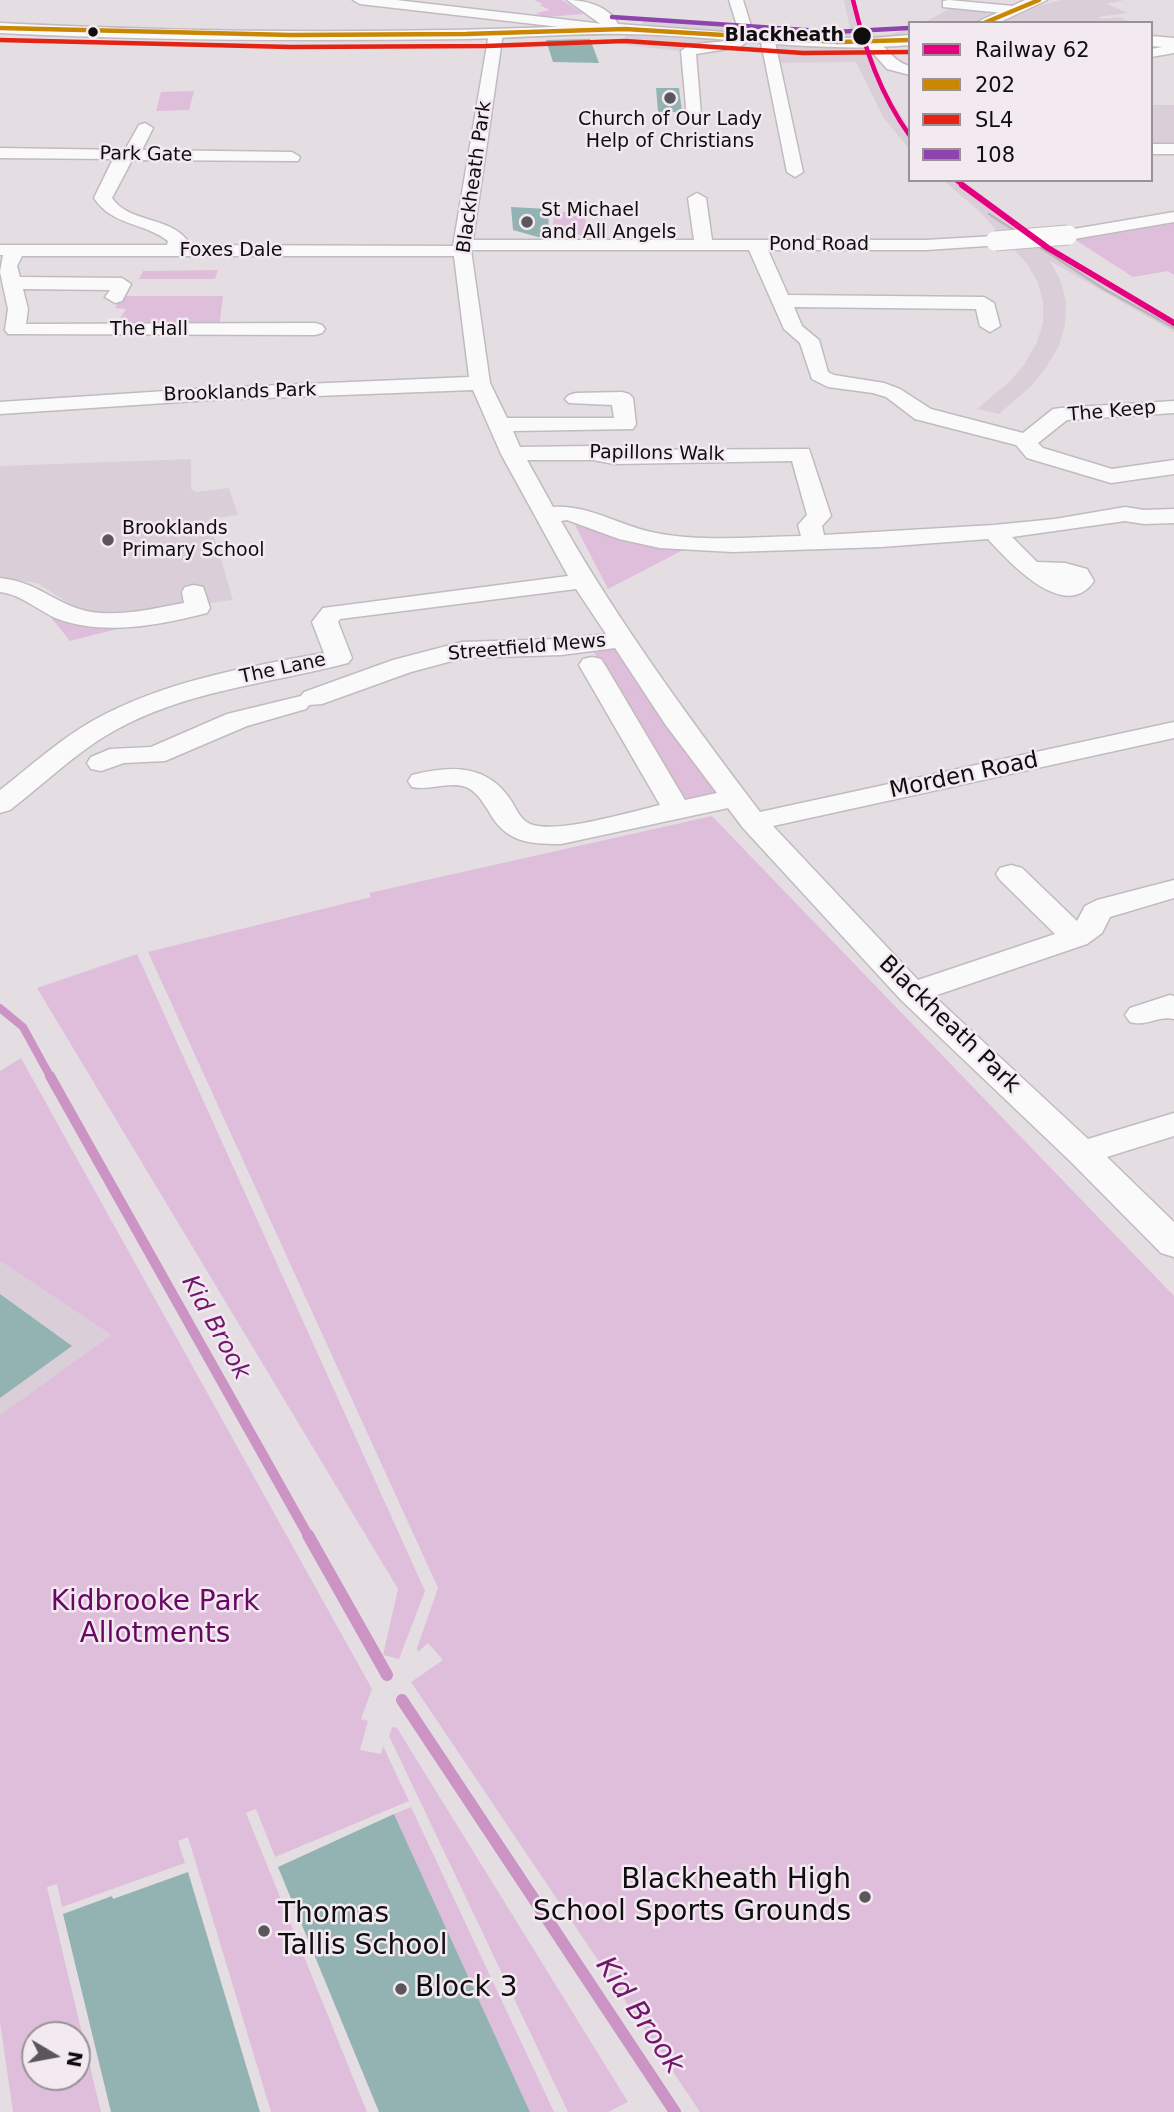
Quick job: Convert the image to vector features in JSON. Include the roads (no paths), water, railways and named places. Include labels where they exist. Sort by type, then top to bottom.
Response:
[{"type":"main road","points":[[575,0],[609,21],[612,29]]},
{"type":"main road","points":[[988,21],[1040,0]]},
{"type":"main road","points":[[0,28],[185,36],[612,29],[768,42],[872,44],[908,40]]},
{"type":"street","points":[[360,0],[612,29]]},
{"type":"street","points":[[694,115],[688,51],[735,45],[747,36],[736,0]]},
{"type":"street","points":[[948,4],[1013,10]]},
{"type":"street","name":"Blackheath Park","points":[[496,33],[462,248],[481,383],[497,425],[583,581],[743,810],[912,993],[1174,1244]]},
{"type":"street","points":[[768,42],[795,172]]},
{"type":"street","points":[[872,44],[892,66],[908,70]]},
{"type":"street","points":[[145,128],[144,134],[122,159],[103,198],[106,207],[118,214],[169,231],[178,240],[174,251]]},
{"type":"street","points":[[1153,149],[1174,149]]},
{"type":"street","name":"Park Gate","points":[[0,153],[292,157]]},
{"type":"street","points":[[697,198],[704,245]]},
{"type":"street","name":"Pond Road","points":[[462,248],[926,245],[1068,235],[1174,217]]},
{"type":"street","points":[[756,245],[794,329],[809,340],[818,375],[828,382],[877,387],[892,393],[923,414],[1027,441],[1027,446],[1035,453],[1111,477],[1174,467]]},
{"type":"street","name":"Foxes Dale","points":[[7,250],[462,248]]},
{"type":"street","name":"The Hall","points":[[7,250],[9,294],[15,330],[315,329]]},
{"type":"street","points":[[249,274],[257,251]]},
{"type":"street","name":"The Hall","points":[[9,294],[122,284],[115,297]]},
{"type":"street","points":[[781,300],[984,303],[990,326]]},
{"type":"street","name":"Brooklands Park","points":[[0,408],[185,395],[481,383]]},
{"type":"street","points":[[497,425],[625,424],[622,398],[576,399]]},
{"type":"street","name":"The Keep","points":[[1027,441],[1061,414],[1174,407]]},
{"type":"street","name":"Papillons Walk","points":[[512,453],[593,453],[614,457],[801,454],[819,516],[810,525],[815,543]]},
{"type":"street","points":[[1111,477],[1128,507],[1125,514]]},
{"type":"street","points":[[547,515],[569,513],[692,553],[994,532],[1125,514],[1144,517],[1174,516]]},
{"type":"street","points":[[994,532],[1034,569]]},
{"type":"street","name":"The Lane","points":[[0,804],[95,731],[138,709],[254,674],[339,658],[325,622],[332,612],[583,581]]},
{"type":"street","points":[[0,585],[23,589],[68,613],[107,620],[132,619],[198,608],[194,592]]},
{"type":"street","name":"Streetfield Mews","points":[[101,763],[120,755],[155,755],[237,720],[305,701],[402,666],[462,650],[561,648],[622,640]]},
{"type":"street","points":[[592,665],[677,810]]},
{"type":"street","name":"Morden Road","points":[[743,810],[1174,730]]},
{"type":"street","points":[[422,781],[457,775],[481,782],[493,793],[506,818],[518,829],[539,835],[562,835],[677,810],[743,810]]},
{"type":"street","points":[[1011,874],[1076,937]]},
{"type":"street","points":[[912,993],[1076,937],[1091,926],[1096,912],[1108,906],[1174,889]]},
{"type":"street","points":[[1141,1015],[1170,1005],[1174,1009]]},
{"type":"street","points":[[1082,1153],[1174,1124]]},
{"type":"waterway","name":"Kid Brook","points":[[0,1008],[23,1027],[51,1078]]},
{"type":"waterway","name":"Kid Brook","points":[[50,1076],[309,1537]]},
{"type":"waterway","name":"Kid Brook","points":[[308,1535],[387,1675]]},
{"type":"waterway","name":"Kid Brook","points":[[402,1700],[675,2112]]},
{"type":"railway","points":[[989,214],[1104,289],[1174,328]]},
{"type":"rail line","name":"62","points":[[853,0],[881,88],[908,133]]},
{"type":"rail line","name":"62","points":[[959,182],[1048,248],[1174,323]]},
{"type":"place","name":"Blackheath","points":[[862,36]]},
{"type":"place","name":"Church of Our Lady Help of Christians","points":[[670,98]]},
{"type":"place","name":"St Michael and All Angels","points":[[527,222]]},
{"type":"place","name":"Brooklands Primary School","points":[[108,540]]},
{"type":"place","name":"Blackheath High School Sports Grounds","points":[[865,1897]]},
{"type":"place","name":"Thomas Tallis School","points":[[264,1931]]},
{"type":"place","name":"Block 3","points":[[401,1989]]},
{"type":"park label","name":"Kidbrooke Park Allotments","points":[[155,1619]]}]
